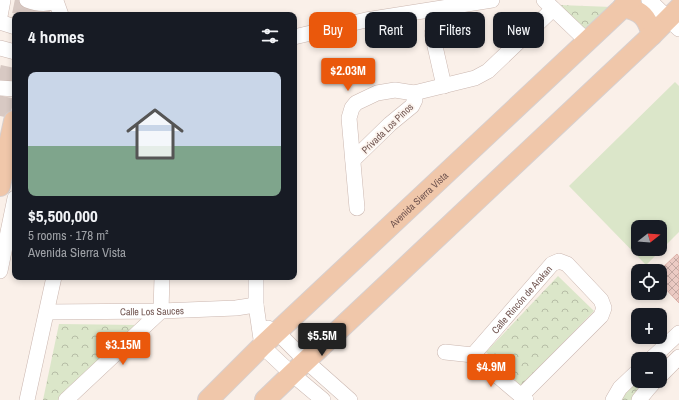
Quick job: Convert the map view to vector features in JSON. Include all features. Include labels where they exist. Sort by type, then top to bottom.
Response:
[{"type":"main road","points":[[627,4],[632,9],[640,12],[646,18],[652,35]]},
{"type":"main road","name":"Avenida Sierra Vista","points":[[208,400],[262,346],[627,4]]},
{"type":"main road","points":[[265,400],[676,12]]},
{"type":"main road","points":[[0,186],[12,130]]},
{"type":"street","points":[[0,16],[4,0]]},
{"type":"street","points":[[27,0],[34,3],[47,4],[57,8]]},
{"type":"street","points":[[297,36],[366,20],[492,0]]},
{"type":"street","points":[[649,0],[676,12]]},
{"type":"street","points":[[549,4],[587,41]]},
{"type":"street","name":"Privada Los Pinos","points":[[357,208],[349,118],[352,108],[356,103],[384,91],[395,90],[414,93],[475,78],[488,71],[549,4]]},
{"type":"street","points":[[0,22],[12,26]]},
{"type":"street","points":[[0,48],[12,51]]},
{"type":"street","points":[[435,48],[444,86]]},
{"type":"street","points":[[0,88],[12,89]]},
{"type":"street","name":"Privada Los Pinos","points":[[353,160],[390,124],[412,106],[415,100],[414,93]]},
{"type":"street","points":[[0,271],[12,213]]},
{"type":"street","name":"Calle Rincón de Arakan","points":[[560,261],[567,264],[601,300],[604,308],[601,316],[524,398],[473,355],[552,264],[560,261]]},
{"type":"street","points":[[27,400],[53,280]]},
{"type":"street","points":[[66,400],[161,311],[162,280]]},
{"type":"street","points":[[256,280],[256,305],[262,346],[299,367],[350,400]]},
{"type":"street","name":"Calle Los Sauces","points":[[47,312],[161,311],[236,308],[256,305]]},
{"type":"street","points":[[259,322],[277,332],[299,367],[323,400]]},
{"type":"street","points":[[659,352],[679,333]]},
{"type":"street","points":[[445,352],[473,355]]},
{"type":"street","points":[[667,369],[679,357]]},
{"type":"street","points":[[613,400],[620,388],[631,378]]},
{"type":"street","points":[[639,400],[648,388]]},
{"type":"green space","points":[[559,5],[612,7],[583,32]]},
{"type":"green space","points":[[675,82],[679,86],[679,232],[667,244],[667,220],[631,220],[631,250],[569,186]]},
{"type":"green space","points":[[637,256],[655,256],[647,264],[645,264]]},
{"type":"green space","points":[[558,276],[594,311],[521,386],[486,352]]},
{"type":"green space","points":[[59,324],[138,325],[61,400],[43,400]]},
{"type":"green space","points":[[631,387],[631,388],[646,388],[637,400],[615,400]]},
{"type":"building","points":[[677,254],[679,257],[679,303],[667,290],[666,264]]},
{"type":"tunnel","points":[[23,12],[25,0]]},
{"type":"tunnel","points":[[40,12],[42,0]]},
{"type":"tunnel","points":[[0,116],[12,61]]}]
